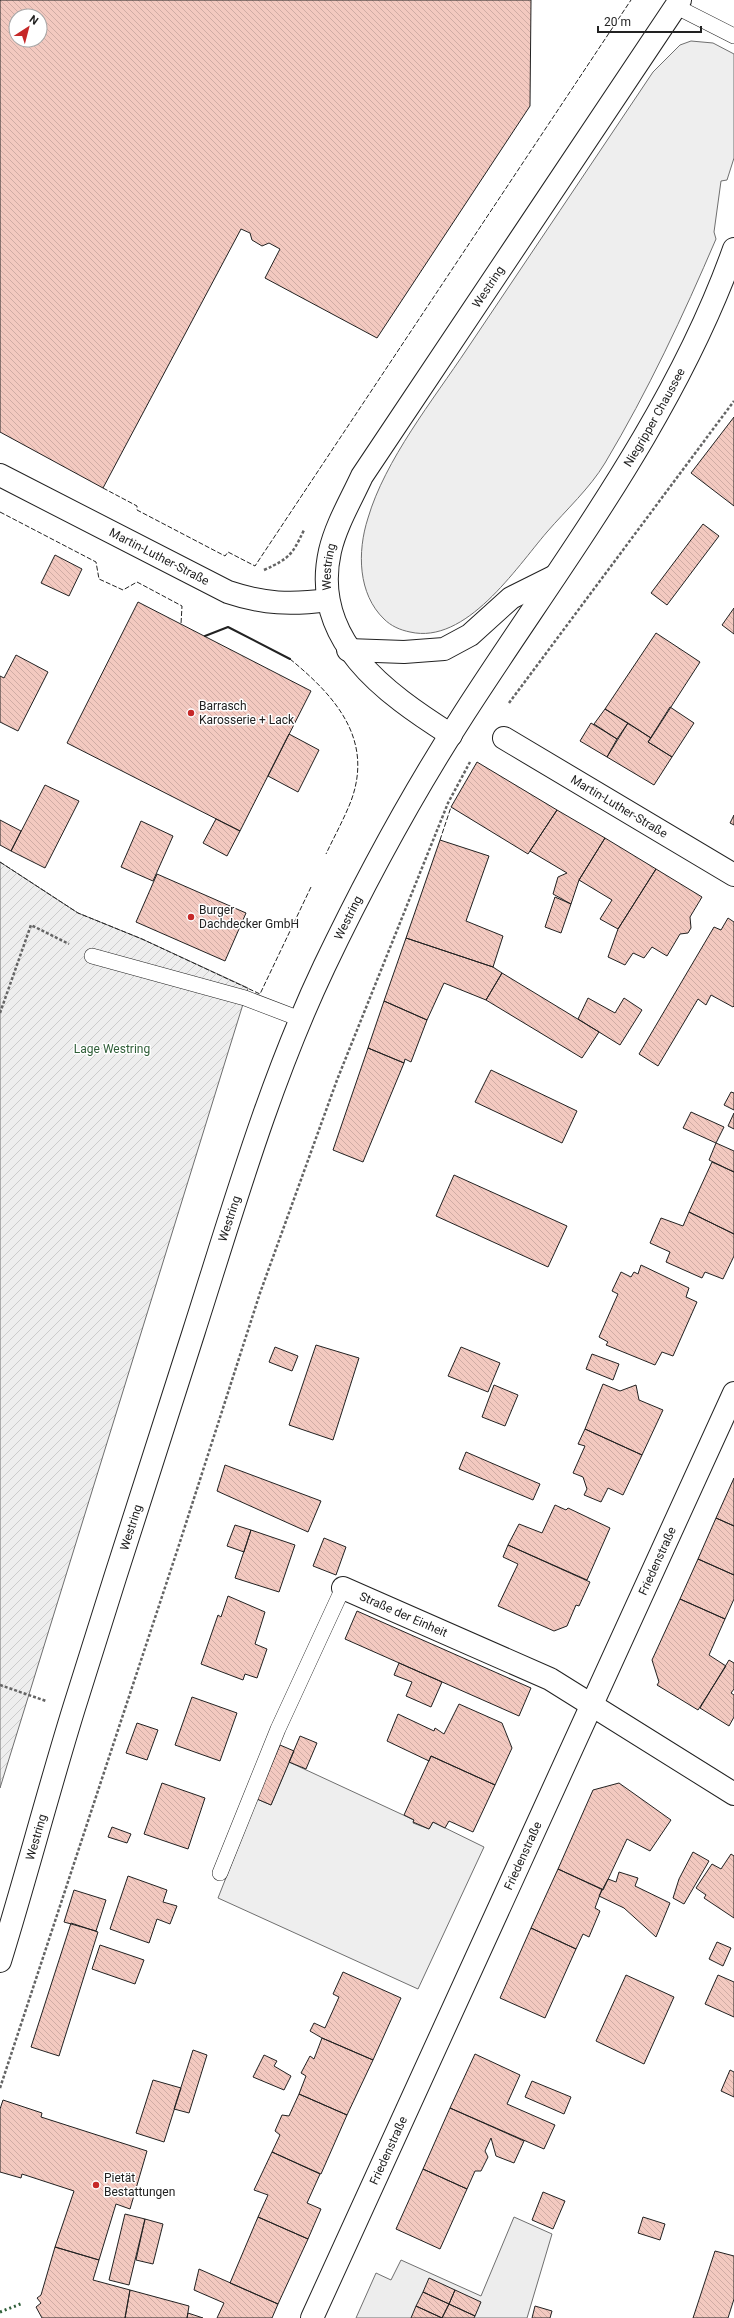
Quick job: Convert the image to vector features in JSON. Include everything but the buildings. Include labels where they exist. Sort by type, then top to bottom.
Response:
[{"type":"street","name":"Westring","points":[[0,1961],[73,1710],[245,1172],[300,1019],[409,801],[451,735],[421,716],[365,670],[348,650],[338,633],[328,600],[327,572],[330,551],[362,476],[678,3]]},
{"type":"street","name":"Niegripper Chaussee","points":[[451,735],[614,488],[675,383],[703,324],[734,249]]},
{"type":"street","name":"Martin-Luther-Straße","points":[[0,475],[228,592],[265,602],[299,604],[328,600]]},
{"type":"street","name":"Niegripper Chaussee","points":[[348,650],[404,652],[444,649],[470,635],[511,598],[555,576]]},
{"type":"street","name":"Martin-Luther-Straße","points":[[504,738],[734,875]]},
{"type":"street","name":"Friedenstraße","points":[[312,2318],[734,1393]]},
{"type":"street","name":"Straße der Einheit","points":[[343,1588],[550,1679],[734,1794]]},
{"type":"lane","points":[[678,3],[734,36]]},
{"type":"lane","points":[[92,956],[245,998],[300,1019]]},
{"type":"lane","name":"Straße der Einheit","points":[[220,1873],[278,1729],[343,1588]]},
{"type":"path","points":[[508,704],[734,401]]},
{"type":"path","points":[[0,2088],[263,1286],[339,1073],[448,803],[474,756]]},
{"type":"path","points":[[0,1013],[31,925],[92,956]]},
{"type":"path","points":[[0,1685],[73,1710]]},
{"type":"green space","points":[[691,41],[713,43],[734,54],[734,158],[727,180],[721,181],[714,232],[716,239],[678,325],[650,381],[621,436],[599,472],[505,583],[488,600],[470,616],[451,627],[431,633],[410,632],[390,624],[375,609],[369,597],[362,572],[361,558],[364,531],[376,496],[386,474],[411,431],[653,72],[680,45]]},
{"type":"green space","name":"Lage Westring","points":[[0,862],[78,913],[142,939],[248,988],[0,1788]]},
{"type":"green space","points":[[289,1762],[414,1820],[413,1823],[429,1829],[433,1822],[484,1847],[418,1989],[218,1898],[257,1799],[271,1805]]},
{"type":"shaded area","points":[[514,2217],[552,2234],[527,2318],[356,2318],[376,2273],[391,2280],[401,2260],[481,2296]]},
{"type":"hedge","points":[[0,2312],[23,2303]]},
{"type":"fence","points":[[103,488],[137,506],[137,510],[225,556],[228,552],[255,566],[631,0]]},
{"type":"fence","points":[[0,512],[96,562],[99,579],[123,590],[137,582],[182,606],[181,624]]},
{"type":"fence","points":[[290,659],[322,688],[335,704],[346,721],[354,739],[358,758],[357,779],[351,801],[326,854]]},
{"type":"fence","points":[[440,840],[451,807]]},
{"type":"fence","points":[[0,862],[78,913],[142,939],[260,994],[311,887]]},
{"type":"wall","points":[[205,636],[228,627],[290,659]]},
{"type":"place","name":"Barrasch Karosserie + Lack","points":[[191,713]]},
{"type":"place","name":"Burger Dachdecker GmbH","points":[[191,917]]},
{"type":"place","name":"Pietät Bestattungen","points":[[96,2185]]}]
